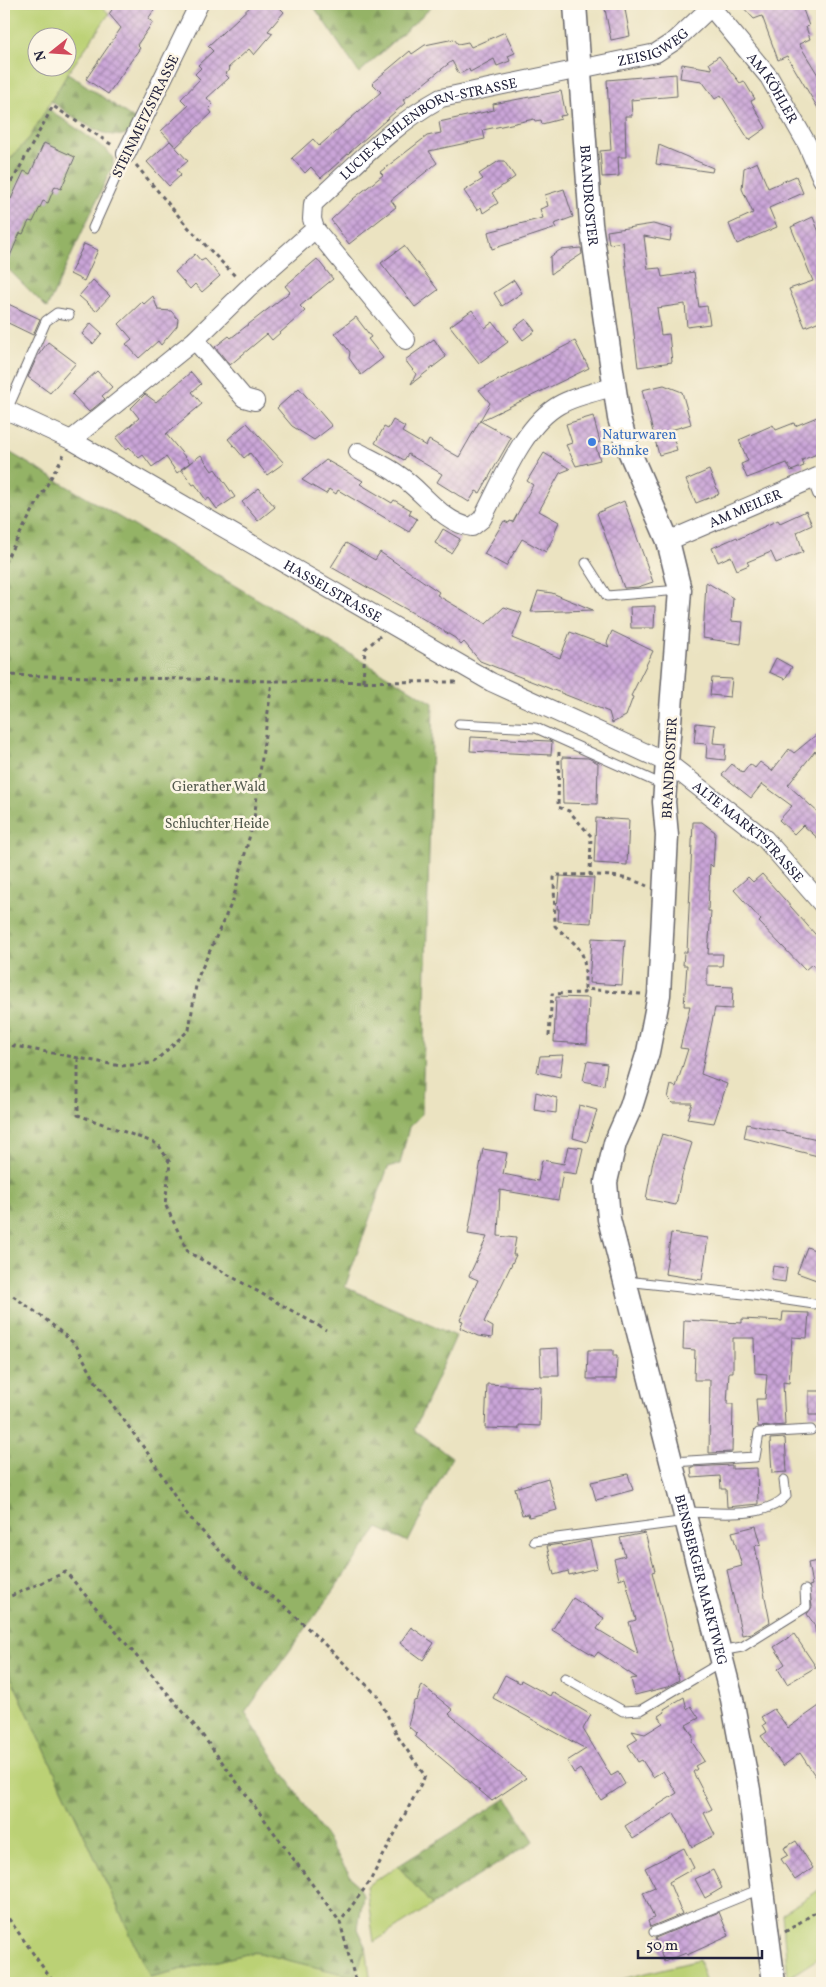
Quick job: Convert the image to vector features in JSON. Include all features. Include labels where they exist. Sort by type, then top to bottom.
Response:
[{"type":"street","name":"STEINMETZSTRASSE","points":[[126,154],[199,4]]},
{"type":"street","name":"BRANDROSTER","points":[[575,4],[591,224],[619,418],[627,446],[668,541],[680,590],[664,802],[667,836],[658,995],[648,1052],[631,1107],[615,1143],[606,1182]]},
{"type":"street","name":"ZEISIGWEG","points":[[580,68],[656,53],[676,40],[713,5]]},
{"type":"street","name":"AM KÖHLER","points":[[713,5],[769,77],[807,144],[822,179]]},
{"type":"street","name":"LUCIE-KAHLENBORN-STRASSE","points":[[315,229],[312,219],[313,204],[402,123],[422,108],[441,98],[580,68]]},
{"type":"street","points":[[71,440],[195,340],[315,229],[406,340]]},
{"type":"street","points":[[195,340],[244,398],[255,401]]},
{"type":"street","points":[[358,452],[400,475],[428,502],[449,517],[464,526],[472,527],[482,519],[537,422],[557,406],[576,398],[614,387]]},
{"type":"street","name":"HASSELSTRASSE","points":[[5,409],[71,440],[492,682],[668,763]]},
{"type":"street","name":"AM MEILER","points":[[668,541],[820,482]]},
{"type":"street","name":"ALTE MARKTSTRASSE","points":[[668,763],[766,839],[822,904]]},
{"type":"street","name":"BENSBERGER MARKTWEG","points":[[606,1182],[609,1219],[624,1281],[721,1656],[749,1790],[774,1983]]},
{"type":"lane","name":"STEINMETZSTRASSE","points":[[92,228],[126,154]]},
{"type":"lane","points":[[5,409],[46,321],[57,312],[69,315]]},
{"type":"lane","points":[[586,563],[607,596],[680,590]]},
{"type":"lane","points":[[459,724],[536,728],[666,786]]},
{"type":"lane","points":[[624,1281],[753,1295],[814,1304]]},
{"type":"lane","points":[[671,1462],[755,1457],[759,1433],[811,1430]]},
{"type":"lane","points":[[534,1541],[686,1517],[749,1512],[771,1508],[786,1496],[784,1480]]},
{"type":"lane","points":[[565,1678],[622,1711],[640,1710],[721,1656],[742,1647],[806,1607],[805,1590]]},
{"type":"lane","points":[[654,1932],[761,1889]]},
{"type":"path","points":[[4,185],[13,180],[53,106],[126,154],[187,226],[248,289]]},
{"type":"path","points":[[4,563],[71,440]]},
{"type":"path","points":[[363,681],[365,649],[393,625]]},
{"type":"path","points":[[4,675],[272,681],[462,682]]},
{"type":"path","points":[[4,1044],[121,1066],[153,1063],[189,1030],[197,979],[233,900],[254,819],[272,681]]},
{"type":"path","points":[[560,739],[558,807],[569,811],[591,836],[590,875]]},
{"type":"path","points":[[549,1036],[552,994],[584,993],[585,989],[585,958],[580,948],[555,926],[555,875],[604,875],[639,882],[664,894]]},
{"type":"path","points":[[585,989],[658,995]]},
{"type":"path","points":[[78,1058],[78,1115],[158,1144],[170,1163],[165,1204],[188,1252],[326,1330]]},
{"type":"path","points":[[13,1296],[44,1318],[76,1346],[96,1382],[147,1452],[186,1513],[235,1568],[289,1610],[378,1696],[398,1737],[425,1776],[370,1881],[340,1922]]},
{"type":"path","points":[[4,1599],[66,1572],[200,1732],[340,1922],[356,1983]]},
{"type":"path","points":[[768,1943],[822,1908]]},
{"type":"path","points":[[4,1912],[54,1983]]},
{"type":"green space","points":[[4,4],[100,4],[109,14],[78,59],[78,28],[28,28],[28,78],[65,78],[30,137],[4,166]]},
{"type":"green space","points":[[312,4],[435,4],[359,73]]},
{"type":"green space","points":[[65,78],[75,78],[137,121],[130,132],[121,135],[111,135],[100,132],[78,120],[51,101]]},
{"type":"green space","points":[[47,108],[106,149],[113,158],[113,165],[47,308],[4,265],[4,166],[30,137]]},
{"type":"green space","name":"Schluchter Heide","points":[[4,449],[433,703],[422,1114],[409,1127],[400,1164],[388,1167],[345,1287],[456,1336],[414,1430],[452,1457],[408,1542],[378,1528],[245,1713],[363,1895],[358,1929],[366,1946],[355,1977],[255,1952],[150,1977],[4,1662]]},
{"type":"green space","points":[[4,1662],[150,1977],[255,1952],[355,1976],[366,1946],[371,1983],[4,1983]]},
{"type":"green space","points":[[507,1798],[534,1841],[432,1905],[398,1866]]},
{"type":"green space","points":[[398,1866],[432,1905],[374,1942],[366,1886]]},
{"type":"green space","points":[[822,1888],[822,1956],[788,1978],[782,1914]]},
{"type":"green space","points":[[699,1960],[706,1983],[606,1983]]},
{"type":"building","points":[[116,4],[158,4],[148,19],[153,22],[137,45],[140,48],[108,94],[86,79],[121,28],[109,14]]},
{"type":"building","points":[[253,4],[276,4],[284,12],[268,31],[273,33],[254,55],[249,49],[228,68],[230,70],[225,74],[229,78],[207,98],[213,105],[209,109],[212,113],[176,147],[161,131],[188,106],[181,99],[200,79],[195,74],[201,68],[198,65],[213,51],[208,46]]},
{"type":"building","points":[[604,4],[624,4],[630,36],[611,40]]},
{"type":"building","points":[[740,4],[801,4],[809,26],[806,27],[810,39],[799,44],[818,75],[822,72],[822,115],[787,56],[778,60],[762,16],[754,19]]},
{"type":"building","points":[[505,32],[515,53],[508,56],[510,61],[497,66],[494,59],[470,72],[469,69],[459,74],[452,61],[403,100],[405,103],[321,178],[311,167],[305,173],[292,158],[313,139],[319,146],[381,92],[372,83],[410,51],[412,54],[425,45],[454,39],[458,44],[468,42],[471,47]]},
{"type":"building","points":[[719,56],[740,83],[744,81],[755,99],[751,101],[766,128],[749,140],[721,95],[715,99],[702,81],[680,78],[682,64],[712,69],[709,63]]},
{"type":"building","points":[[676,74],[677,96],[631,100],[632,116],[625,116],[626,157],[618,157],[619,176],[602,177],[600,151],[611,150],[607,80]]},
{"type":"building","points":[[561,91],[566,115],[560,116],[561,119],[542,124],[541,120],[535,121],[534,119],[483,130],[485,139],[429,151],[437,163],[391,200],[396,207],[349,244],[331,220],[383,175],[380,172],[427,136],[441,133],[439,122],[494,110],[493,104]]},
{"type":"building","points":[[170,141],[188,161],[177,170],[181,175],[169,186],[147,162]]},
{"type":"building","points":[[44,143],[75,157],[61,189],[55,186],[48,203],[43,201],[33,222],[29,221],[23,234],[20,233],[4,270],[4,195],[11,199],[24,171],[30,174]]},
{"type":"building","points":[[659,145],[713,168],[712,172],[656,164]]},
{"type":"building","points":[[499,161],[504,161],[515,177],[492,193],[498,203],[483,213],[481,207],[477,210],[464,191],[483,179],[479,174]]},
{"type":"building","points":[[757,162],[768,188],[796,176],[803,193],[769,208],[777,227],[737,244],[729,224],[753,213],[742,189],[744,168]]},
{"type":"building","points":[[564,189],[573,217],[554,224],[556,228],[492,249],[488,232],[543,218],[540,209],[548,206],[545,195]]},
{"type":"building","points":[[813,217],[822,240],[822,320],[805,327],[789,289],[813,281],[791,227]]},
{"type":"building","points":[[653,224],[672,229],[670,241],[644,236],[648,269],[660,268],[662,277],[694,272],[699,307],[707,306],[710,324],[687,327],[685,304],[657,308],[661,335],[669,334],[672,362],[638,367],[623,242],[609,244],[607,231]]},
{"type":"building","points":[[84,244],[98,250],[84,281],[70,274]]},
{"type":"building","points":[[404,246],[438,290],[415,307],[381,263]]},
{"type":"building","points":[[581,248],[582,254],[551,274],[550,257],[560,250]]},
{"type":"building","points":[[195,254],[201,261],[205,259],[220,276],[202,292],[195,284],[190,289],[175,272]]},
{"type":"building","points":[[317,259],[333,279],[300,306],[305,311],[272,340],[267,334],[230,365],[215,347],[229,336],[231,338],[290,292],[285,286]]},
{"type":"building","points":[[93,280],[110,296],[96,311],[79,296]]},
{"type":"building","points":[[514,280],[522,293],[502,306],[494,293]]},
{"type":"building","points":[[153,296],[158,310],[171,311],[178,319],[177,326],[161,345],[158,341],[139,358],[126,344],[132,339],[119,324],[142,302],[144,304]]},
{"type":"building","points":[[4,302],[40,319],[33,335],[4,321]]},
{"type":"building","points":[[472,310],[485,328],[493,322],[508,342],[479,363],[450,326]]},
{"type":"building","points":[[356,317],[371,337],[368,339],[383,358],[361,375],[349,358],[350,352],[335,333]]},
{"type":"building","points":[[526,319],[535,331],[523,340],[514,328]]},
{"type":"building","points":[[91,323],[102,333],[93,344],[82,334]]},
{"type":"building","points":[[434,339],[446,357],[411,384],[416,374],[405,360]]},
{"type":"building","points":[[575,341],[589,368],[480,421],[511,438],[480,493],[476,491],[469,502],[437,482],[442,474],[408,454],[404,460],[375,443],[384,427],[388,429],[393,420],[405,427],[402,432],[426,446],[429,440],[459,457],[490,403],[479,390]]},
{"type":"building","points":[[48,342],[76,363],[50,393],[28,377],[37,357]]},
{"type":"building","points":[[97,371],[112,387],[102,396],[105,399],[89,412],[72,394]]},
{"type":"building","points":[[191,372],[201,384],[192,392],[202,404],[166,434],[190,463],[177,473],[166,457],[152,467],[143,455],[139,458],[129,447],[126,450],[116,438],[139,418],[131,408],[145,394],[156,402]]},
{"type":"building","points":[[664,385],[682,392],[691,424],[671,430],[677,450],[659,455],[642,390]]},
{"type":"building","points":[[299,388],[332,426],[314,440],[292,426],[277,408]]},
{"type":"building","points":[[822,415],[822,452],[802,460],[804,466],[791,471],[787,463],[747,478],[741,464],[748,461],[739,440],[773,425],[776,430],[794,423],[795,426]]},
{"type":"building","points":[[593,416],[600,442],[595,444],[600,460],[576,466],[566,445],[572,443],[566,424]]},
{"type":"building","points":[[247,423],[284,463],[267,475],[250,453],[244,458],[228,439]]},
{"type":"building","points":[[544,453],[570,469],[560,473],[539,511],[559,522],[555,534],[546,552],[522,539],[506,566],[484,554],[504,521],[513,522],[533,485],[527,481]]},
{"type":"building","points":[[201,455],[212,471],[215,469],[235,497],[217,509],[209,498],[206,500],[181,469]]},
{"type":"building","points":[[326,460],[363,481],[360,484],[392,503],[394,500],[411,510],[409,514],[417,519],[409,532],[338,490],[336,494],[329,489],[326,494],[302,480]]},
{"type":"building","points":[[709,470],[719,494],[696,503],[686,480]]},
{"type":"building","points":[[259,488],[275,507],[258,521],[242,502]]},
{"type":"building","points":[[624,501],[653,582],[638,587],[624,588],[597,513]]},
{"type":"building","points":[[806,511],[812,525],[797,532],[803,552],[776,563],[771,552],[747,562],[749,565],[737,570],[731,556],[718,562],[712,548],[737,537],[738,539],[778,520],[780,523]]},
{"type":"building","points":[[443,529],[460,539],[451,553],[435,543]]},
{"type":"building","points":[[346,543],[375,560],[380,552],[439,592],[437,595],[486,624],[504,607],[522,613],[512,638],[560,658],[570,632],[609,647],[607,643],[612,631],[653,651],[631,696],[633,697],[626,716],[612,723],[609,712],[480,661],[464,642],[461,645],[455,638],[420,617],[331,567]]},
{"type":"building","points":[[706,582],[733,598],[731,621],[743,622],[741,644],[703,638]]},
{"type":"building","points":[[538,591],[552,593],[593,610],[531,612]]},
{"type":"building","points":[[655,606],[654,628],[631,628],[630,607]]},
{"type":"building","points":[[776,658],[792,667],[785,679],[769,672]]},
{"type":"building","points":[[712,678],[732,679],[730,697],[710,695]]},
{"type":"building","points":[[696,723],[715,725],[713,743],[726,744],[725,760],[706,758],[707,744],[694,743]]},
{"type":"building","points":[[822,730],[822,759],[815,751],[788,785],[822,816],[822,842],[803,825],[794,834],[779,820],[792,806],[762,784],[751,798],[722,775],[732,764],[743,773],[750,764],[755,768],[760,762],[772,771],[789,749],[794,753]]},
{"type":"building","points":[[471,737],[549,741],[552,742],[551,755],[470,751]]},
{"type":"building","points":[[562,757],[588,758],[598,763],[597,804],[563,803]]},
{"type":"building","points":[[596,818],[629,820],[627,865],[594,863]]},
{"type":"building","points":[[693,822],[702,822],[715,832],[713,867],[710,864],[708,911],[711,911],[708,954],[723,954],[722,966],[707,966],[707,986],[733,987],[732,1009],[715,1008],[701,1074],[727,1084],[714,1123],[687,1119],[692,1103],[673,1103],[668,1098],[671,1085],[676,1087],[688,1049],[680,1048],[690,1006],[684,1006],[687,965],[683,965],[684,952],[687,952]]},
{"type":"building","points":[[762,874],[822,942],[822,975],[812,964],[805,970],[759,922],[761,920],[734,890],[748,877],[753,882]]},
{"type":"building","points":[[560,876],[594,878],[591,923],[558,921],[559,909],[557,909]]},
{"type":"building","points":[[592,938],[625,940],[622,985],[589,983]]},
{"type":"building","points":[[556,997],[589,998],[587,1044],[554,1042]]},
{"type":"building","points":[[563,1055],[560,1077],[537,1072],[540,1056]]},
{"type":"building","points":[[587,1061],[607,1064],[604,1085],[583,1081]]},
{"type":"building","points":[[536,1092],[557,1098],[556,1113],[534,1110]]},
{"type":"building","points":[[579,1105],[597,1110],[587,1142],[573,1138]]},
{"type":"building","points":[[747,1124],[822,1140],[822,1157],[744,1138]]},
{"type":"building","points":[[662,1134],[692,1143],[682,1175],[676,1205],[646,1199],[653,1161]]},
{"type":"building","points":[[568,1146],[583,1148],[577,1174],[563,1172],[558,1200],[500,1190],[498,1236],[516,1238],[513,1255],[516,1255],[484,1322],[493,1327],[492,1338],[478,1336],[460,1328],[463,1321],[460,1320],[478,1280],[469,1276],[487,1237],[468,1234],[483,1149],[507,1153],[503,1174],[538,1181],[542,1160],[564,1164]]},
{"type":"building","points":[[671,1233],[708,1238],[702,1280],[665,1274]]},
{"type":"building","points":[[807,1247],[822,1253],[822,1282],[797,1273]]},
{"type":"building","points":[[773,1266],[787,1268],[785,1282],[771,1280]]},
{"type":"building","points":[[783,1312],[809,1313],[807,1338],[792,1337],[789,1383],[783,1382],[785,1425],[758,1427],[756,1399],[765,1399],[767,1374],[755,1373],[754,1338],[733,1338],[733,1372],[729,1372],[727,1404],[733,1404],[732,1452],[709,1453],[710,1380],[694,1380],[695,1350],[683,1349],[684,1320],[742,1323],[742,1319],[782,1321]]},
{"type":"building","points":[[558,1348],[559,1376],[541,1376],[540,1349]]},
{"type":"building","points":[[588,1350],[613,1350],[613,1356],[617,1356],[616,1379],[587,1379]]},
{"type":"building","points":[[487,1384],[541,1387],[540,1426],[519,1425],[519,1429],[485,1428]]},
{"type":"building","points":[[809,1391],[822,1391],[822,1415],[809,1415]]},
{"type":"building","points":[[785,1438],[787,1472],[772,1473],[770,1439]]},
{"type":"building","points":[[732,1465],[732,1469],[757,1468],[758,1504],[727,1507],[726,1489],[721,1489],[720,1476],[692,1478],[691,1467]]},
{"type":"building","points":[[628,1474],[633,1490],[596,1500],[591,1482]]},
{"type":"building","points":[[548,1478],[557,1510],[529,1517],[528,1514],[522,1515],[515,1488]]},
{"type":"building","points":[[756,1526],[761,1544],[755,1546],[770,1622],[752,1633],[742,1635],[727,1570],[742,1566],[732,1532]]},
{"type":"building","points":[[645,1533],[655,1571],[652,1572],[679,1680],[667,1687],[635,1695],[631,1679],[637,1678],[598,1652],[595,1656],[552,1630],[573,1598],[604,1618],[597,1629],[638,1654],[629,1622],[636,1620],[625,1577],[619,1579],[614,1559],[625,1556],[620,1538]]},
{"type":"building","points":[[590,1540],[597,1568],[569,1575],[568,1571],[554,1575],[547,1546],[561,1544],[562,1546]]},
{"type":"building","points":[[822,1560],[822,1638],[819,1633],[816,1633],[814,1624],[807,1614],[812,1607],[809,1586],[812,1585],[808,1563]]},
{"type":"building","points":[[411,1627],[434,1643],[423,1660],[400,1643]]},
{"type":"building","points":[[794,1634],[816,1667],[787,1684],[778,1669],[785,1664],[774,1647]]},
{"type":"building","points":[[505,1675],[520,1683],[521,1680],[550,1696],[552,1692],[591,1715],[583,1729],[611,1776],[618,1772],[625,1784],[601,1800],[580,1769],[574,1773],[567,1761],[586,1749],[493,1698]]},
{"type":"building","points":[[422,1685],[453,1710],[449,1714],[526,1778],[492,1801],[415,1736],[417,1734],[408,1726],[414,1701],[417,1700]]},
{"type":"building","points":[[684,1697],[687,1709],[691,1706],[699,1718],[686,1725],[693,1736],[692,1742],[704,1761],[695,1766],[697,1769],[693,1772],[712,1809],[704,1813],[715,1835],[692,1847],[674,1813],[633,1839],[625,1826],[677,1793],[663,1771],[653,1777],[642,1760],[638,1762],[628,1745],[638,1739],[632,1731],[645,1734],[663,1723],[659,1716],[665,1712],[664,1709]]},
{"type":"building","points":[[822,1704],[822,1786],[800,1753],[783,1766],[761,1736],[767,1732],[763,1725],[766,1723],[761,1717],[774,1709],[788,1728]]},
{"type":"building","points":[[796,1841],[813,1868],[795,1880],[781,1859],[788,1855],[784,1848]]},
{"type":"building","points":[[684,1848],[694,1868],[669,1882],[682,1914],[650,1927],[648,1921],[654,1918],[643,1892],[655,1887],[645,1868]]},
{"type":"building","points":[[713,1870],[722,1888],[705,1898],[695,1879]]},
{"type":"building","points":[[719,1912],[729,1936],[687,1955],[686,1953],[664,1962],[655,1938]]},
{"type":"place","name":"Naturwaren Böhnke","points":[[592,442]]},
{"type":"park label","name":"Gierather Wald","points":[[219,786]]}]
